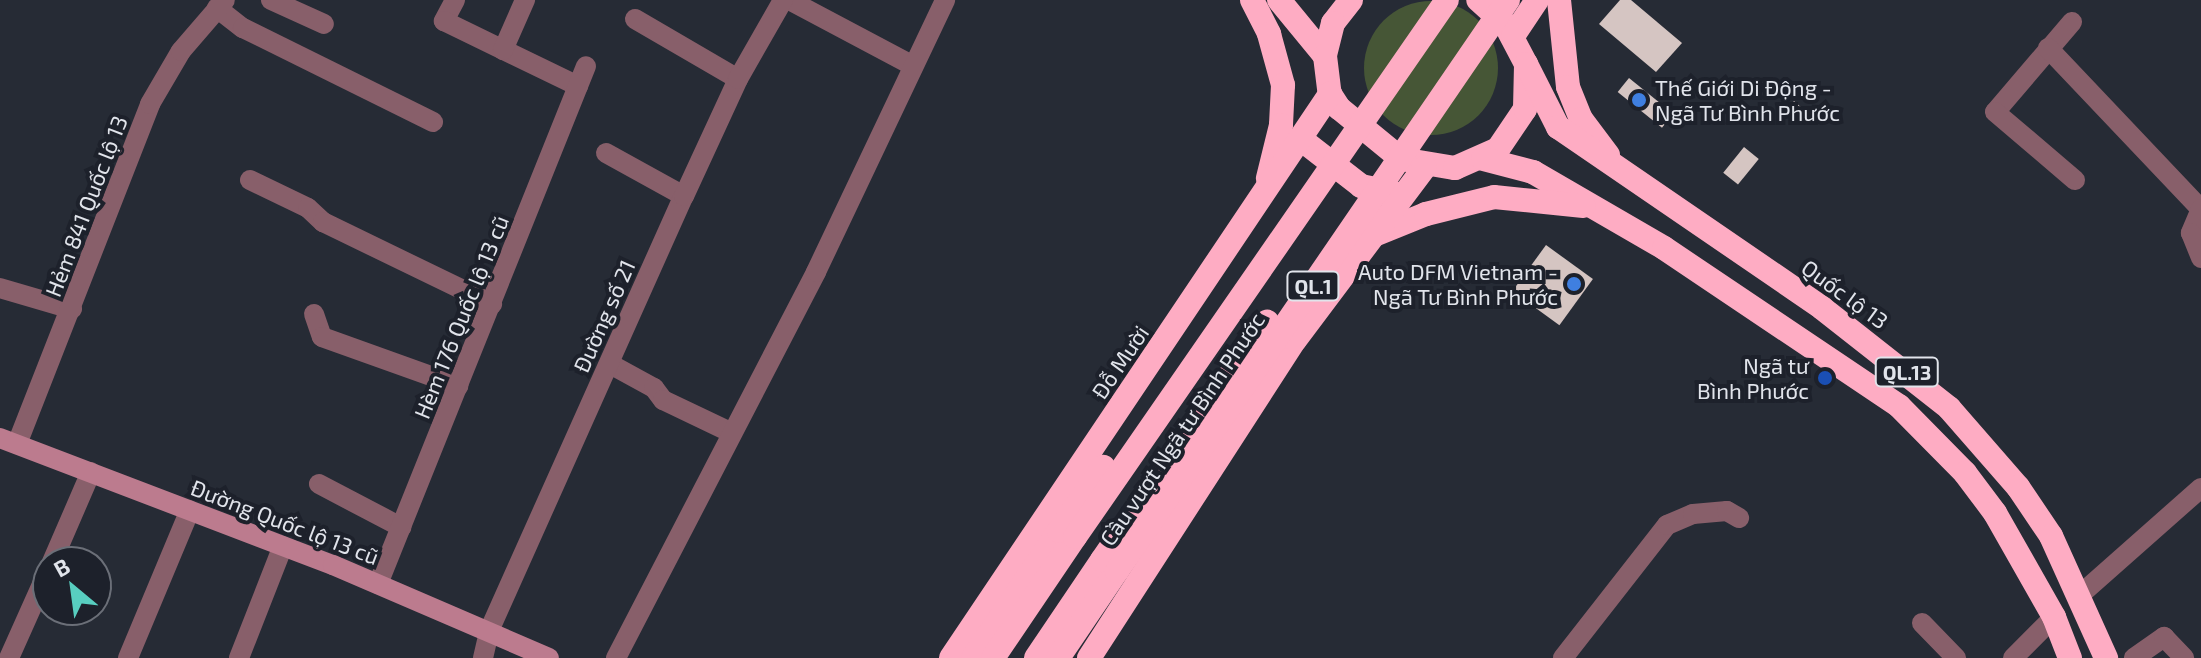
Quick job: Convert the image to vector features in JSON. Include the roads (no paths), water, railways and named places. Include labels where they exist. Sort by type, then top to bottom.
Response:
[{"type":"highway","points":[[1252,0],[1269,34],[1283,85],[1281,125],[1263,196]]},
{"type":"highway","points":[[1279,0],[1325,56]]},
{"type":"highway","points":[[1330,94],[1325,56],[1333,23],[1351,0]]},
{"type":"highway","name":"Cầu vượt Ngã tư Bình Phước","points":[[1067,534],[1431,0]]},
{"type":"highway","name":"Cầu vượt Ngã tư Bình Phước","points":[[1067,534],[1447,0]]},
{"type":"highway","name":"QL.13","points":[[1478,0],[1513,36],[1526,64]]},
{"type":"highway","name":"Cầu vượt Ngã tư Bình Phước","points":[[1109,566],[1490,0]]},
{"type":"highway","name":"Cầu vượt Ngã tư Bình Phước","points":[[1109,566],[1508,0]]},
{"type":"highway","points":[[1559,0],[1573,100],[1618,170]]},
{"type":"highway","points":[[1513,36],[1534,2]]},
{"type":"highway","points":[[1483,159],[1519,122],[1526,64]]},
{"type":"highway","name":"Quốc lộ 13","points":[[1526,64],[1558,127],[1822,308],[1949,408],[2018,487],[2081,594],[2106,658]]},
{"type":"highway","name":"Đỗ Mười","points":[[951,658],[1302,140],[1330,94]]},
{"type":"highway","name":"QL.13","points":[[1330,94],[1376,142],[1401,159],[1425,167],[1455,168],[1483,159],[1527,169],[1690,265],[1899,406],[1965,473],[1995,513],[2054,617],[2070,658]]},
{"type":"highway","points":[[1302,140],[1361,186],[1376,193],[1404,193]]},
{"type":"highway","name":"QL.1","points":[[1089,658],[1265,384],[1425,167]]},
{"type":"highway","points":[[1371,237],[1434,212],[1494,197],[1595,208]]},
{"type":"highway","name":"QL.1","points":[[973,658],[1067,534]]},
{"type":"highway","name":"QL.1","points":[[993,658],[1067,534]]},
{"type":"highway","name":"QL.1","points":[[1036,658],[1109,566]]},
{"type":"highway","name":"QL.1","points":[[1058,658],[1109,566]]},
{"type":"street","points":[[271,0],[324,24]]},
{"type":"street","points":[[503,50],[525,0]]},
{"type":"street","points":[[786,0],[912,65]]},
{"type":"street","name":"Đường số 21","points":[[483,658],[489,631],[684,196],[738,79],[786,0]]},
{"type":"street","points":[[616,658],[730,432],[816,272],[945,0]]},
{"type":"street","points":[[453,1],[444,21],[578,86]]},
{"type":"street","points":[[221,4],[243,28],[433,122]]},
{"type":"street","name":"Hẻm 841 Quốc lộ 13","points":[[9,441],[72,309],[150,104],[181,51],[221,4]]},
{"type":"street","points":[[635,19],[738,79]]},
{"type":"street","points":[[2072,22],[1995,112],[2075,180]]},
{"type":"street","points":[[2048,48],[2201,209],[2191,233],[2201,258]]},
{"type":"street","name":"Hèm 176 Quốc lộ 13 cũ","points":[[378,584],[586,66]]},
{"type":"street","points":[[606,153],[684,196]]},
{"type":"street","points":[[250,180],[308,208],[323,222],[492,304]]},
{"type":"street","points":[[0,288],[72,309]]},
{"type":"street","points":[[314,314],[322,337],[459,386]]},
{"type":"street","points":[[610,364],[654,388],[663,400],[730,432]]},
{"type":"street","name":"Đường Quốc lộ 13 cũ","points":[[9,441],[378,584],[549,658]]},
{"type":"street","points":[[59,546],[91,472]]},
{"type":"street","points":[[319,484],[401,527]]},
{"type":"street","points":[[2081,594],[2201,488]]},
{"type":"street","points":[[128,658],[190,510]]},
{"type":"street","points":[[1563,658],[1667,525],[1693,514],[1727,511],[1739,518]]},
{"type":"street","points":[[239,658],[283,546]]},
{"type":"street","points":[[9,658],[32,607]]},
{"type":"street","points":[[2013,658],[2054,617]]},
{"type":"street","points":[[1922,623],[1956,658]]},
{"type":"street","points":[[2134,658],[2164,637],[2172,640],[2184,658]]},
{"type":"place","name":"Thế Giới Di Động - Ngã Tư Bình Phước","points":[[1639,100]]},
{"type":"place","name":"Auto DFM Vietnam - Ngã Tư Bình Phước","points":[[1574,284]]},
{"type":"place","name":"Ngã tư Bình Phước","points":[[1825,378]]}]
